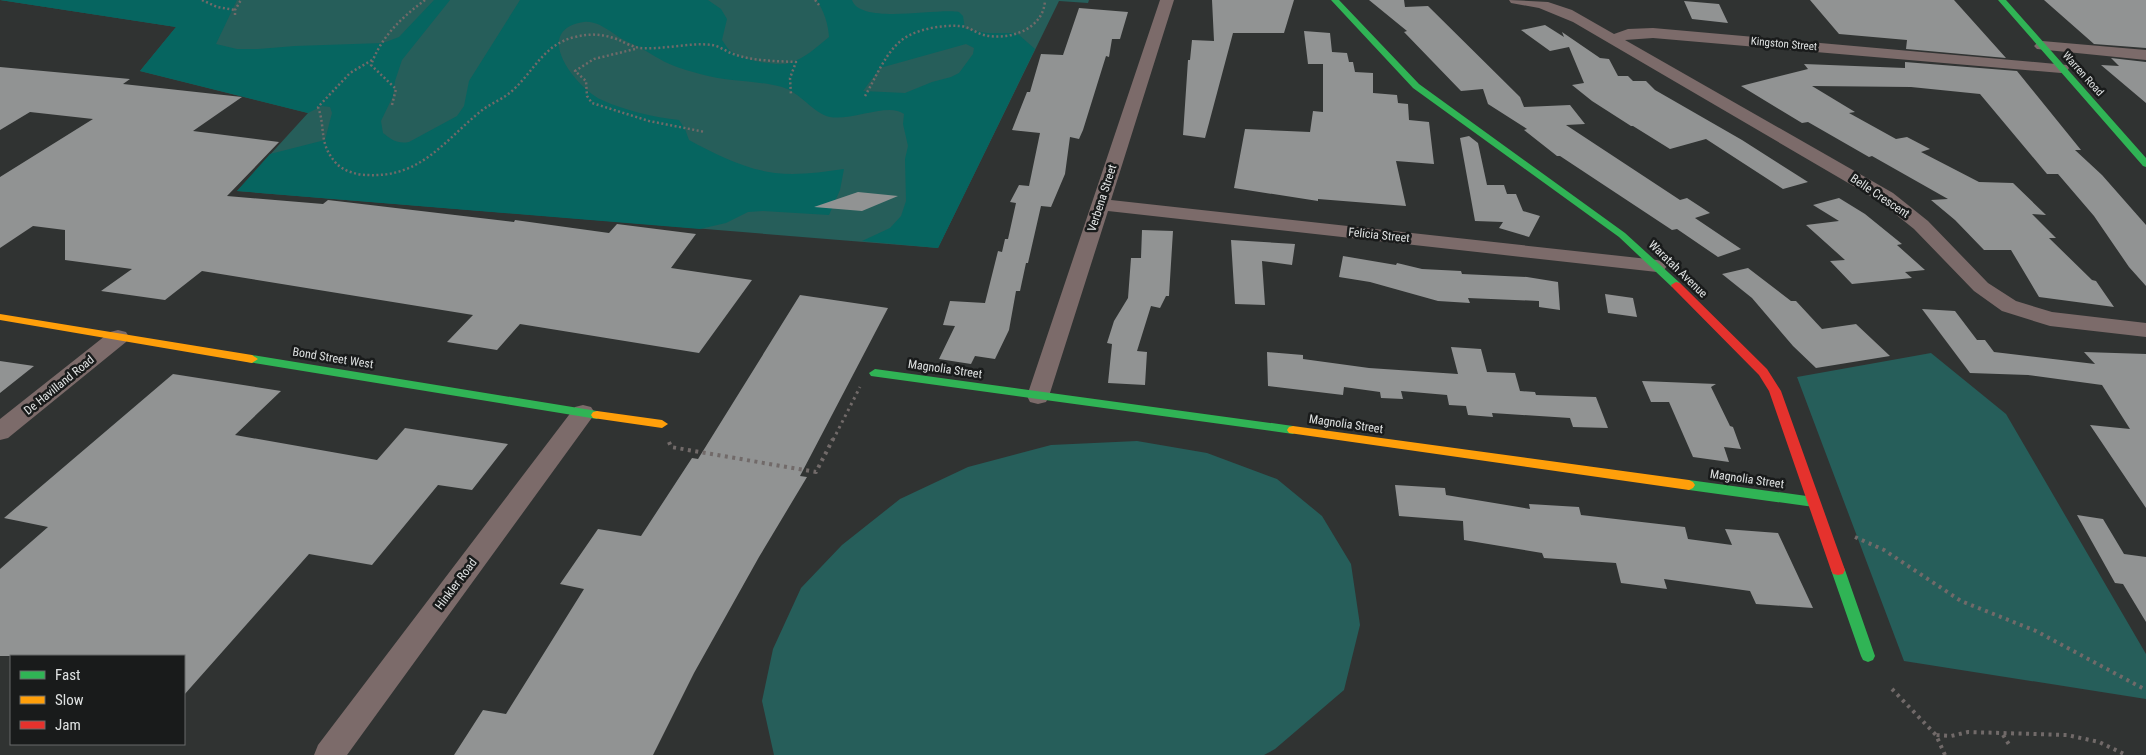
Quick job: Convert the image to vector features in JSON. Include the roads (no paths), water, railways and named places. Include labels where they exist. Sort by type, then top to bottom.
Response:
[{"type":"street","name":"Verbena Street","points":[[1038,396],[1167,0]]},
{"type":"street","name":"Waratah Avenue","points":[[1335,0],[1424,92],[1622,235],[1657,266],[1763,372],[1770,381],[1868,656]]},
{"type":"street","points":[[1516,0],[1558,8],[1612,38]]},
{"type":"street","name":"Warren Road","points":[[2002,0],[2146,164]]},
{"type":"street","name":"Kingston Street","points":[[1612,38],[1628,34],[1653,33],[2061,68]]},
{"type":"street","name":"Belle Crescent","points":[[1612,38],[1886,197],[1921,225],[1981,287],[2009,306],[2050,319],[2146,330]]},
{"type":"street","points":[[2042,46],[2146,55]]},
{"type":"street","name":"Felicia Street","points":[[1100,204],[1657,266]]},
{"type":"street","name":"Bond Street West","points":[[0,317],[584,413],[662,424]]},
{"type":"street","name":"De Havilland Road","points":[[0,432],[118,337]]},
{"type":"street","name":"Magnolia Street","points":[[874,373],[1814,502]]},
{"type":"street","name":"Hinkler Road","points":[[329,755],[584,413]]}]
